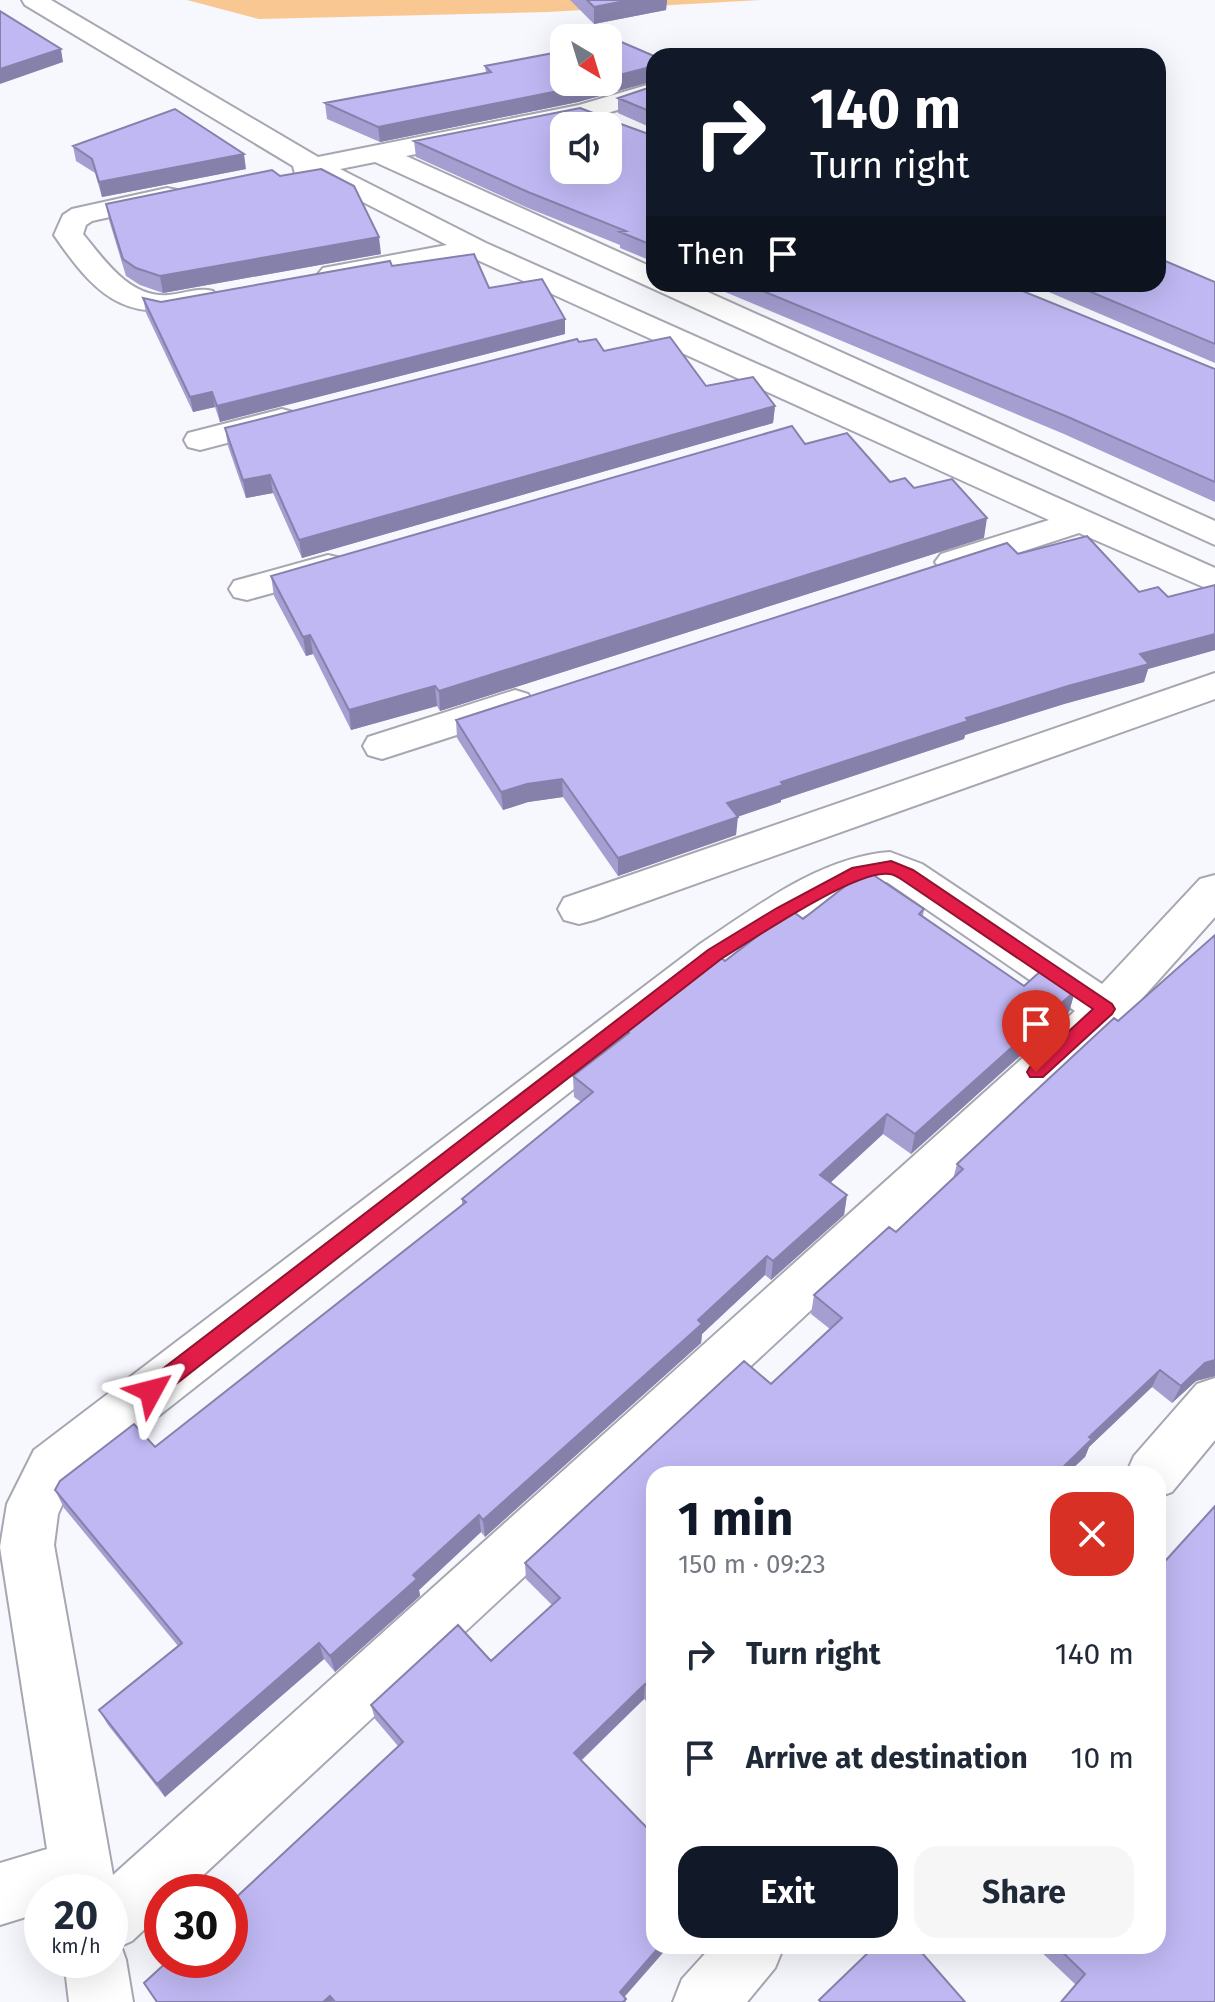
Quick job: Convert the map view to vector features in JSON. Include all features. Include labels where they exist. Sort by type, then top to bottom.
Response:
[{"type":"street","points":[[34,0],[476,249],[1215,581]]},
{"type":"street","points":[[584,112],[646,93]]},
{"type":"street","points":[[282,172],[550,119]]},
{"type":"street","points":[[622,128],[626,130]]},
{"type":"street","points":[[374,155],[646,275]]},
{"type":"street","points":[[188,192],[95,211],[73,221],[68,235],[106,278],[129,298],[163,305],[234,292]]},
{"type":"street","points":[[310,278],[476,249]]},
{"type":"street","points":[[683,292],[1215,534]]},
{"type":"street","points":[[599,339],[644,327]]},
{"type":"street","points":[[200,440],[307,413]]},
{"type":"street","points":[[800,430],[846,416]]},
{"type":"street","points":[[913,574],[1080,521]]},
{"type":"street","points":[[247,589],[354,558]]},
{"type":"street","points":[[579,909],[1215,685]]},
{"type":"street","points":[[382,746],[549,692]]},
{"type":"street","points":[[88,1874],[27,1545],[27,1523],[34,1498],[53,1467],[715,955],[783,912],[858,872],[891,867],[907,875],[1106,1009]]},
{"type":"street","points":[[115,1874],[1106,1009],[1215,890]]},
{"type":"street","points":[[1160,1466],[1215,1401]]},
{"type":"street","points":[[0,1894],[24,1894]]},
{"type":"street","points":[[705,2002],[746,1954]]},
{"type":"street","points":[[98,1978],[101,2002]]},
{"type":"shaded area","points":[[187,0],[761,0],[547,12],[259,19]]},
{"type":"building","points":[[587,0],[630,0],[594,7]]},
{"type":"building","points":[[0,11],[61,49],[0,69]]},
{"type":"building","points":[[622,42],[646,53],[646,68],[622,74]]},
{"type":"building","points":[[550,54],[550,93],[378,127],[325,103],[491,72],[485,66]]},
{"type":"building","points":[[646,89],[646,110],[618,98]]},
{"type":"building","points":[[580,108],[590,112],[560,112]]},
{"type":"building","points":[[175,109],[244,154],[99,182],[92,159],[73,146]]},
{"type":"building","points":[[550,114],[550,184],[622,184],[622,124],[646,133],[646,243],[620,232],[626,231],[414,141]]},
{"type":"building","points":[[321,169],[354,186],[379,237],[160,276],[136,268],[123,259],[106,204],[272,170],[280,176]]},
{"type":"building","points":[[474,254],[489,288],[542,279],[565,319],[217,406],[212,392],[190,397],[143,298],[161,302],[390,261],[392,266]]},
{"type":"building","points":[[1166,261],[1215,282],[1215,344],[1091,292],[1166,292]]},
{"type":"building","points":[[765,292],[1025,292],[1215,369],[1215,482],[1068,417]]},
{"type":"building","points":[[670,337],[706,386],[753,377],[775,406],[299,540],[270,475],[243,480],[225,428],[577,339],[579,342],[596,339],[604,351]]},
{"type":"building","points":[[792,426],[805,444],[847,433],[890,482],[905,478],[914,488],[952,479],[987,518],[439,691],[435,686],[349,710],[310,635],[303,637],[271,576]]},
{"type":"building","points":[[1087,536],[1139,592],[1158,587],[1168,597],[1215,585],[1215,634],[1140,654],[1149,664],[966,718],[968,721],[781,782],[783,785],[727,803],[738,817],[618,858],[562,779],[527,784],[501,792],[456,720],[1007,543],[1018,554]]},
{"type":"building","points":[[866,870],[924,909],[919,914],[1024,986],[1043,969],[1075,991],[915,1134],[887,1114],[820,1175],[847,1195],[773,1261],[767,1256],[698,1320],[702,1324],[483,1520],[479,1515],[413,1575],[417,1579],[330,1656],[319,1643],[157,1784],[99,1710],[182,1643],[55,1490],[60,1481],[134,1424],[155,1447],[466,1202],[462,1199],[593,1092],[573,1076],[629,1033],[627,1031],[721,958],[725,961],[791,910],[803,919]]},
{"type":"building","points":[[1215,935],[1215,1360],[1205,1363],[1181,1386],[1160,1370],[1089,1437],[1092,1439],[1064,1466],[646,1466],[646,1685],[574,1753],[646,1827],[646,1954],[653,1954],[620,1992],[626,1999],[623,2002],[335,2002],[330,1996],[323,2002],[157,2002],[144,1983],[149,1978],[248,1978],[248,1886],[403,1742],[371,1705],[458,1625],[491,1661],[560,1598],[525,1563],[744,1361],[771,1384],[842,1318],[814,1295],[889,1227],[896,1232],[963,1169],[957,1164],[1114,1018],[1118,1021]]},
{"type":"building","points":[[1215,1506],[1215,2002],[1061,2002],[1085,1974],[1064,1954],[1166,1954],[1166,1560]]},
{"type":"building","points":[[867,1954],[923,1954],[965,2002],[821,2002],[819,2000]]},
{"type":"route","points":[[151,1391],[715,955],[783,912],[858,872],[891,867],[907,875],[1106,1009],[1036,1072]]}]
